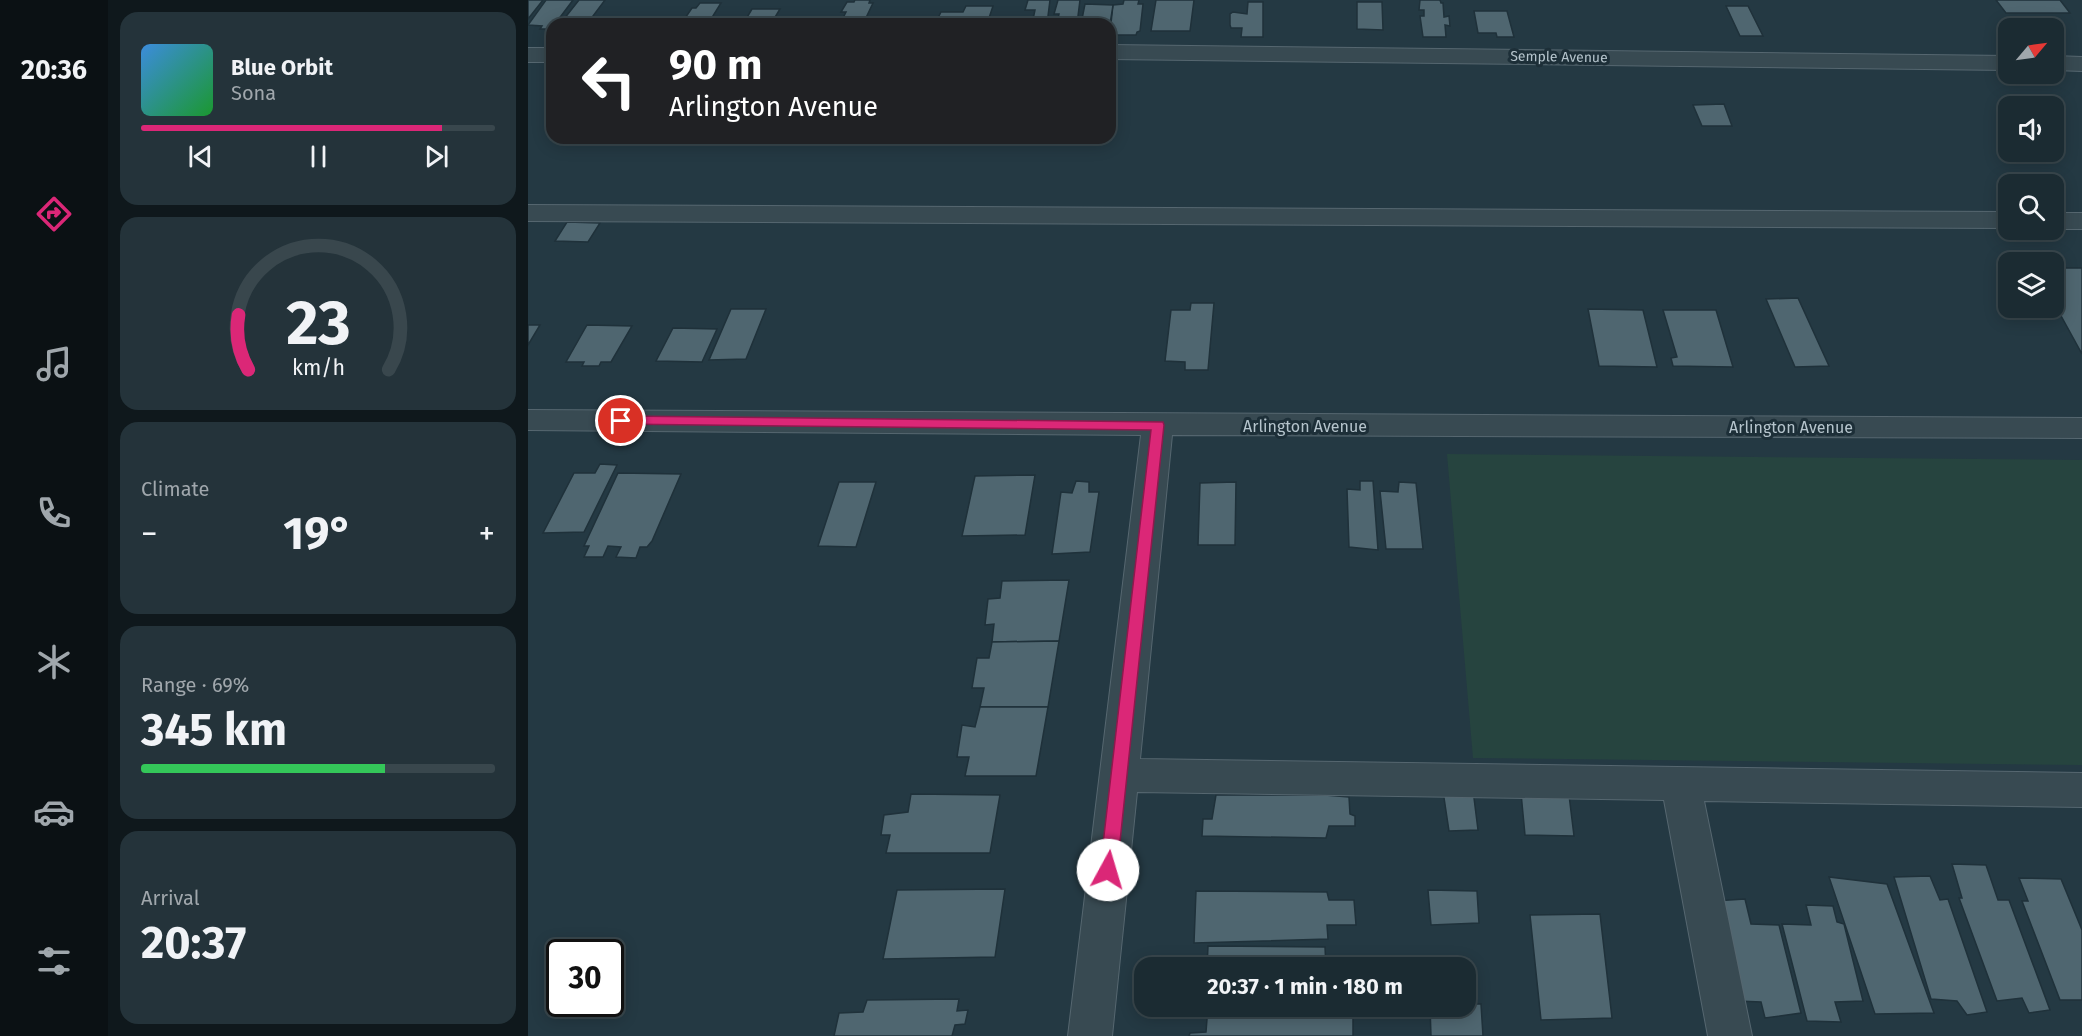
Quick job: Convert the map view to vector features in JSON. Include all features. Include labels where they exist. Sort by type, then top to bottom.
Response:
[{"type":"street","name":"Semple Avenue","points":[[1116,52],[1998,63]]},
{"type":"street","points":[[528,55],[546,55]]},
{"type":"street","points":[[2064,63],[2082,64]]},
{"type":"street","points":[[528,213],[1998,220]]},
{"type":"street","points":[[2064,220],[2082,221]]},
{"type":"street","name":"Arlington Avenue","points":[[528,420],[2082,428]]},
{"type":"street","points":[[1090,1036],[1158,425]]},
{"type":"street","points":[[1119,775],[2082,790]]},
{"type":"street","points":[[1681,785],[1730,1036]]},
{"type":"green space","points":[[1447,454],[2082,460],[2082,765],[1473,758]]},
{"type":"building","points":[[528,0],[543,0],[528,19]]},
{"type":"building","points":[[546,0],[573,0],[560,18],[546,18],[546,29],[540,29],[542,26],[528,25]]},
{"type":"building","points":[[579,0],[605,0],[592,18],[565,18]]},
{"type":"building","points":[[855,0],[870,0],[869,3],[873,3],[866,18],[843,18],[846,12],[841,12],[847,2]]},
{"type":"building","points":[[1028,0],[1050,0],[1048,18],[1033,18],[1035,10],[1025,10]]},
{"type":"building","points":[[1058,0],[1080,0],[1078,18],[1058,18],[1059,14],[1054,14]]},
{"type":"building","points":[[1124,0],[1139,0],[1138,4],[1143,4],[1140,31],[1136,35],[1116,35],[1116,18],[1112,18],[1113,5],[1123,4]]},
{"type":"building","points":[[1156,0],[1194,0],[1190,31],[1151,31]]},
{"type":"building","points":[[1420,0],[1440,0],[1443,3],[1444,17],[1449,16],[1450,26],[1445,25],[1446,37],[1423,37],[1420,16],[1424,16],[1424,10],[1419,10]]},
{"type":"building","points":[[1996,0],[2060,0],[2070,13],[2006,13]]},
{"type":"building","points":[[1248,2],[1263,2],[1263,37],[1241,37],[1242,28],[1231,28],[1230,14],[1233,12],[1247,14]]},
{"type":"building","points":[[1357,2],[1382,2],[1383,30],[1357,29]]},
{"type":"building","points":[[700,3],[721,3],[712,18],[685,18],[692,8],[696,8]]},
{"type":"building","points":[[1085,4],[1113,5],[1111,18],[1082,18]]},
{"type":"building","points":[[966,6],[993,6],[989,18],[938,18],[941,12],[963,12]]},
{"type":"building","points":[[1726,6],[1748,6],[1763,36],[1740,36]]},
{"type":"building","points":[[752,9],[780,9],[775,18],[747,18]]},
{"type":"building","points":[[1474,11],[1507,11],[1514,37],[1497,37],[1496,33],[1478,33]]},
{"type":"building","points":[[1724,104],[1732,126],[1702,126],[1693,105]]},
{"type":"building","points":[[567,222],[600,223],[588,242],[555,241]]},
{"type":"building","points":[[2064,268],[2082,268],[2082,354],[2062,318]]},
{"type":"building","points":[[1798,298],[1829,366],[1795,367],[1766,299]]},
{"type":"building","points":[[1191,303],[1214,303],[1208,370],[1185,370],[1185,362],[1165,361],[1171,310],[1190,310]]},
{"type":"building","points":[[731,309],[766,309],[746,359],[709,360]]},
{"type":"building","points":[[1588,309],[1643,310],[1657,367],[1599,366]]},
{"type":"building","points":[[1663,310],[1716,310],[1733,367],[1673,366],[1671,358],[1677,357]]},
{"type":"building","points":[[528,325],[540,325],[528,345]]},
{"type":"building","points":[[587,325],[632,326],[611,362],[601,362],[599,366],[582,366],[584,362],[566,362]]},
{"type":"building","points":[[673,328],[717,329],[702,362],[656,361]]},
{"type":"building","points":[[600,464],[617,465],[584,532],[543,533],[574,473],[595,473]]},
{"type":"building","points":[[618,473],[681,474],[652,541],[647,547],[640,547],[636,558],[616,557],[621,547],[608,546],[603,557],[584,557],[589,546],[584,546]]},
{"type":"building","points":[[1035,475],[1025,535],[962,536],[975,476]]},
{"type":"building","points":[[1076,481],[1089,482],[1089,492],[1099,492],[1090,552],[1052,554],[1061,492],[1072,493]]},
{"type":"building","points":[[1360,481],[1373,481],[1378,550],[1349,547],[1347,489],[1360,490]]},
{"type":"building","points":[[839,482],[876,482],[856,547],[818,546]]},
{"type":"building","points":[[1236,482],[1235,545],[1198,545],[1200,483]]},
{"type":"building","points":[[1399,482],[1416,483],[1423,549],[1386,549],[1380,491],[1398,492]]},
{"type":"building","points":[[1069,580],[1059,641],[992,642],[994,624],[985,625],[988,599],[1000,598],[1002,581]]},
{"type":"building","points":[[1059,641],[1048,707],[980,707],[984,688],[972,688],[977,658],[989,658],[992,642]]},
{"type":"building","points":[[980,707],[1048,707],[1036,776],[965,776],[969,757],[957,757],[962,725],[975,727]]},
{"type":"building","points":[[1473,790],[1478,830],[1449,831],[1443,791]]},
{"type":"building","points":[[1521,793],[1569,795],[1574,836],[1525,835]]},
{"type":"building","points":[[911,794],[1000,795],[990,853],[886,853],[890,835],[881,835],[884,815],[908,812]]},
{"type":"building","points":[[1216,795],[1349,797],[1350,814],[1355,816],[1355,826],[1329,826],[1326,838],[1202,836],[1203,819],[1212,819]]},
{"type":"building","points":[[1952,864],[1986,865],[1998,900],[2009,900],[2050,1010],[2029,1013],[2022,998],[1997,1001],[1959,898],[1962,898]]},
{"type":"building","points":[[1930,876],[1940,900],[1948,899],[1987,1012],[1967,1015],[1957,1001],[1931,999],[1894,877]]},
{"type":"building","points":[[1829,877],[1887,884],[1934,1013],[1875,1014]]},
{"type":"building","points":[[2019,878],[2061,879],[2082,930],[2082,1000],[2060,1000],[2022,901],[2028,901]]},
{"type":"building","points":[[1005,889],[995,957],[883,959],[897,890]]},
{"type":"building","points":[[1428,890],[1477,891],[1479,923],[1431,925]]},
{"type":"building","points":[[1196,891],[1327,892],[1329,900],[1354,900],[1356,925],[1327,925],[1328,939],[1194,943]]},
{"type":"building","points":[[1745,899],[1751,924],[1779,925],[1801,1013],[1765,1018],[1761,1002],[1737,1001],[1714,901]]},
{"type":"building","points":[[1806,905],[1833,906],[1837,922],[1844,924],[1863,1001],[1835,1002],[1841,1022],[1807,1021],[1782,924],[1811,925]]},
{"type":"building","points":[[1600,914],[1612,1018],[1541,1020],[1530,915]]},
{"type":"building","points":[[1208,946],[1325,947],[1325,957],[1208,957]]},
{"type":"building","points":[[959,999],[957,1011],[968,1010],[965,1024],[955,1025],[952,1036],[834,1036],[839,1013],[863,1012],[867,1000]]},
{"type":"building","points":[[1476,1004],[1481,1004],[1483,1036],[1431,1036],[1430,1017],[1476,1017]]},
{"type":"building","points":[[1207,1017],[1353,1017],[1353,1036],[1189,1036],[1190,1033],[1206,1032]]},
{"type":"route","points":[[621,421],[1158,425],[1108,870]]}]
